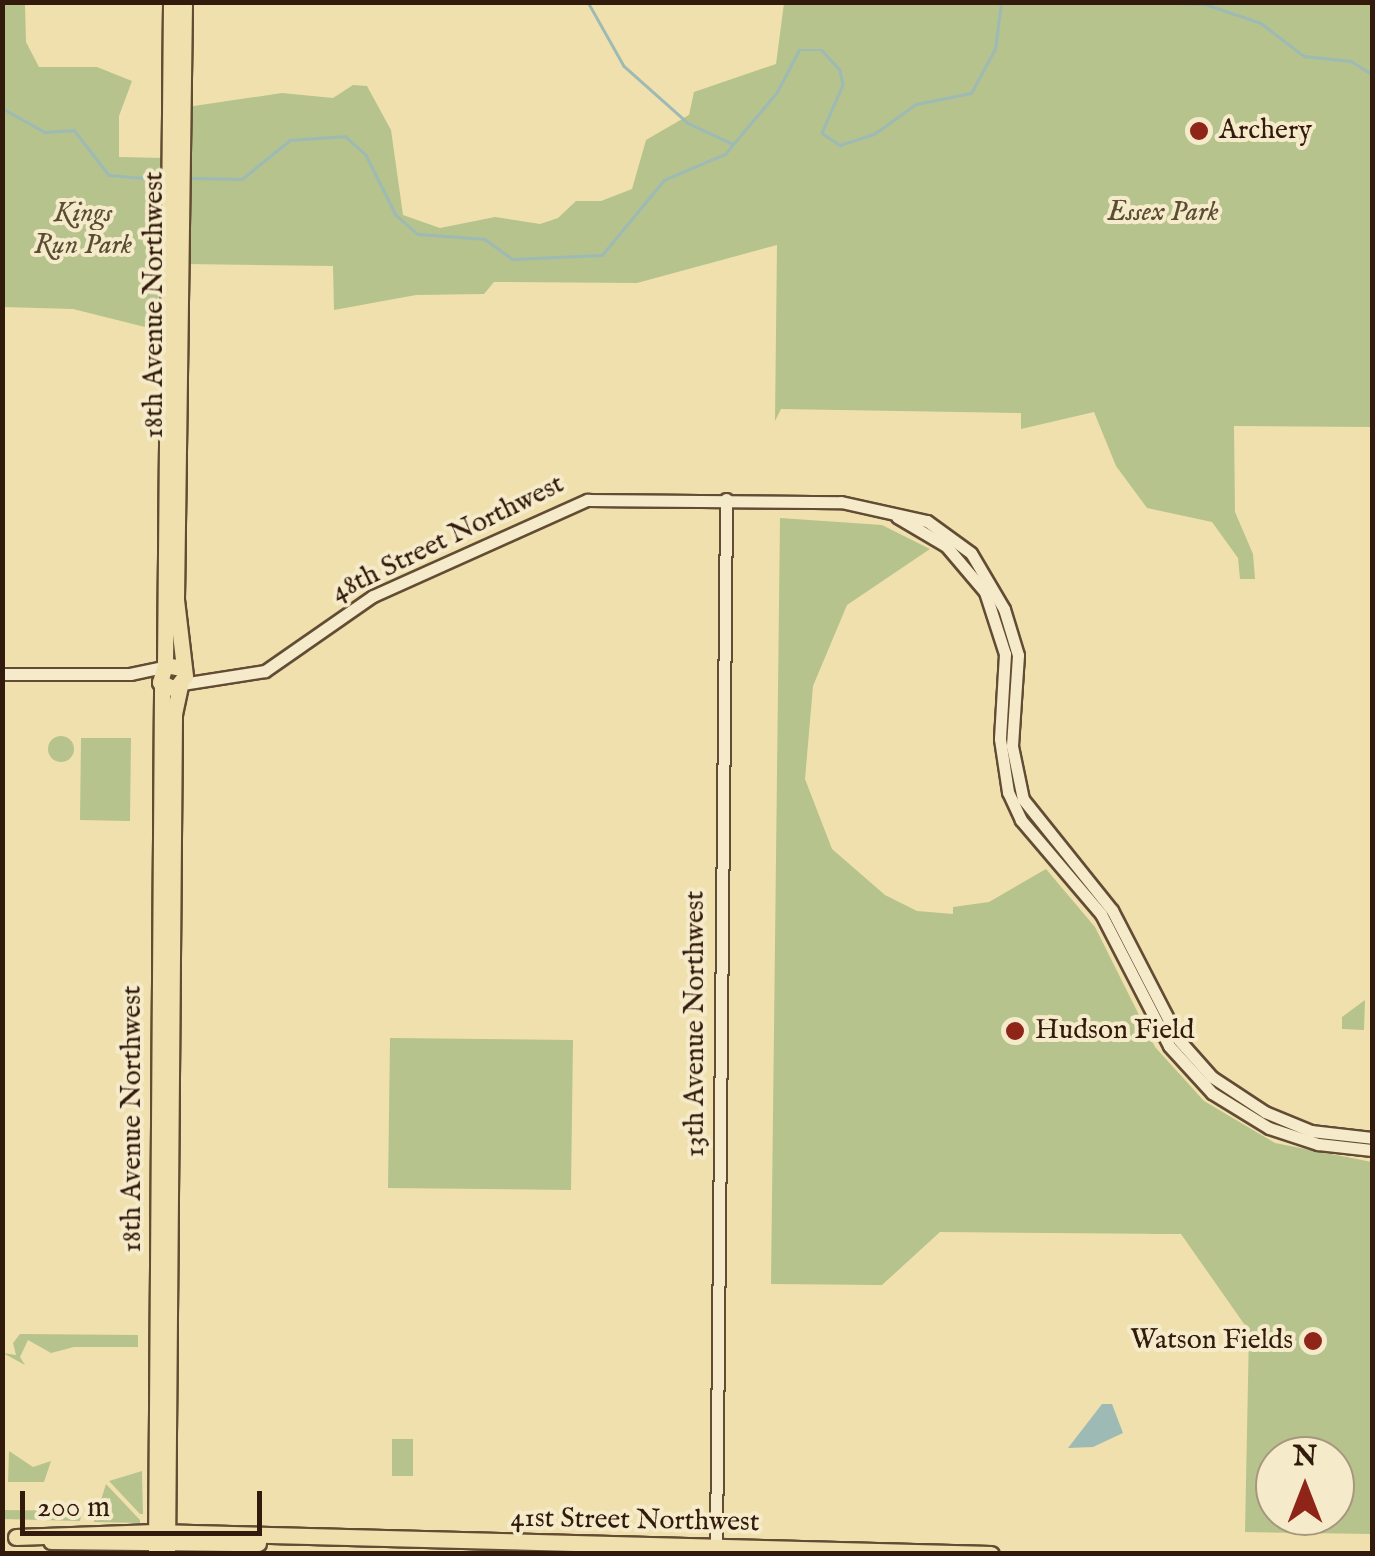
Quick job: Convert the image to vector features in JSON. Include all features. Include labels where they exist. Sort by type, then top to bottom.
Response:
[{"type":"main road","name":"18th Avenue Northwest","points":[[161,1543],[158,934],[170,2]]},
{"type":"main road","name":"18th Avenue Northwest","points":[[161,1543],[173,976],[174,714],[182,677],[176,599],[184,2]]},
{"type":"main road","points":[[165,344],[172,352],[180,406]]},
{"type":"main road","points":[[162,675],[182,677]]},
{"type":"main road","points":[[162,675],[182,677]]},
{"type":"main road","points":[[158,934],[173,976]]},
{"type":"main road","name":"41st Street Northwest","points":[[9,1537],[161,1543],[278,1540],[514,1549],[716,1548],[992,1554]]},
{"type":"street","name":"48th Street Northwest","points":[[182,677],[215,679],[276,666],[363,601],[570,505],[605,498],[780,500],[876,506]]},
{"type":"street","name":"13th Avenue Northwest","points":[[716,1548],[726,499]]},
{"type":"street","points":[[876,506],[945,531],[994,586],[1018,655],[1012,746],[1023,799],[1112,910],[1190,1054],[1228,1089],[1277,1118],[1330,1135],[1372,1138]]},
{"type":"street","points":[[876,506],[946,546],[984,592],[1005,654],[1000,739],[1008,792],[1021,820],[1100,914],[1170,1046],[1212,1093],[1256,1122],[1306,1141],[1372,1150]]},
{"type":"street","points":[[2,674],[162,675]]},
{"type":"green space","name":"Kings Run Park","points":[[3,3],[25,3],[26,42],[39,67],[97,67],[132,81],[119,116],[119,157],[166,158],[161,331],[73,309],[3,307]]},
{"type":"green space","name":"Essex Park","points":[[784,3],[1372,3],[1372,427],[1234,426],[1235,512],[1253,554],[1255,579],[1240,579],[1238,558],[1212,522],[1147,508],[1116,466],[1094,412],[1021,429],[1021,413],[781,409],[775,421],[777,245],[637,283],[494,282],[484,294],[416,295],[334,310],[333,266],[186,264],[187,107],[282,93],[333,98],[353,85],[367,86],[391,130],[403,215],[440,228],[495,217],[540,224],[558,218],[576,201],[601,201],[632,189],[646,140],[689,115],[694,92],[776,64]]},
{"type":"green space","points":[[780,518],[882,525],[930,549],[847,605],[813,686],[805,779],[832,849],[885,895],[917,911],[953,914],[953,907],[989,902],[1046,869],[1095,927],[1155,1047],[1204,1101],[1275,1143],[1372,1162],[1372,1534],[1355,1534],[1355,1436],[1255,1436],[1255,1532],[1245,1532],[1249,1331],[1181,1234],[940,1232],[882,1285],[771,1284]]},
{"type":"green space","points":[[61,736],[71,739],[71,759],[61,762],[51,759],[48,749],[51,739]]},
{"type":"green space","points":[[81,738],[131,738],[130,821],[80,820]]},
{"type":"green space","points":[[1365,1000],[1364,1030],[1342,1029],[1342,1017]]},
{"type":"green space","points":[[390,1038],[573,1040],[571,1190],[388,1188]]},
{"type":"green space","points":[[20,1334],[138,1335],[138,1347],[74,1347],[51,1353],[28,1340],[20,1357],[25,1365],[3,1353],[16,1355],[13,1343]]},
{"type":"green space","points":[[392,1439],[413,1439],[413,1476],[392,1476]]},
{"type":"green space","points":[[9,1451],[33,1467],[51,1461],[44,1482],[8,1482]]},
{"type":"green space","points":[[142,1471],[143,1514],[140,1514],[109,1481]]},
{"type":"green space","points":[[106,1484],[140,1520],[140,1523],[94,1522]]},
{"type":"green space","points":[[3,1510],[82,1511],[80,1521],[3,1519]]},
{"type":"water","points":[[1102,1404],[1112,1404],[1123,1433],[1093,1447],[1068,1448]]},
{"type":"waterway","points":[[588,2],[624,66],[688,123],[733,144]]},
{"type":"waterway","points":[[192,178],[242,179],[290,140],[345,136],[366,155],[396,215],[418,234],[485,239],[513,259],[602,255],[664,180],[725,154],[777,92],[799,50],[822,50],[840,70],[843,85],[822,133],[840,145],[874,134],[916,104],[971,93],[995,49],[1001,2]]},
{"type":"waterway","points":[[1148,2],[1205,4],[1261,23],[1304,56],[1351,61],[1372,74]]},
{"type":"waterway","points":[[2,108],[45,132],[74,130],[109,175],[155,179]]},
{"type":"place","name":"Archery","points":[[1199,131]]},
{"type":"place","name":"Hudson Field","points":[[1015,1031]]},
{"type":"place","name":"Watson Fields","points":[[1313,1341]]}]
